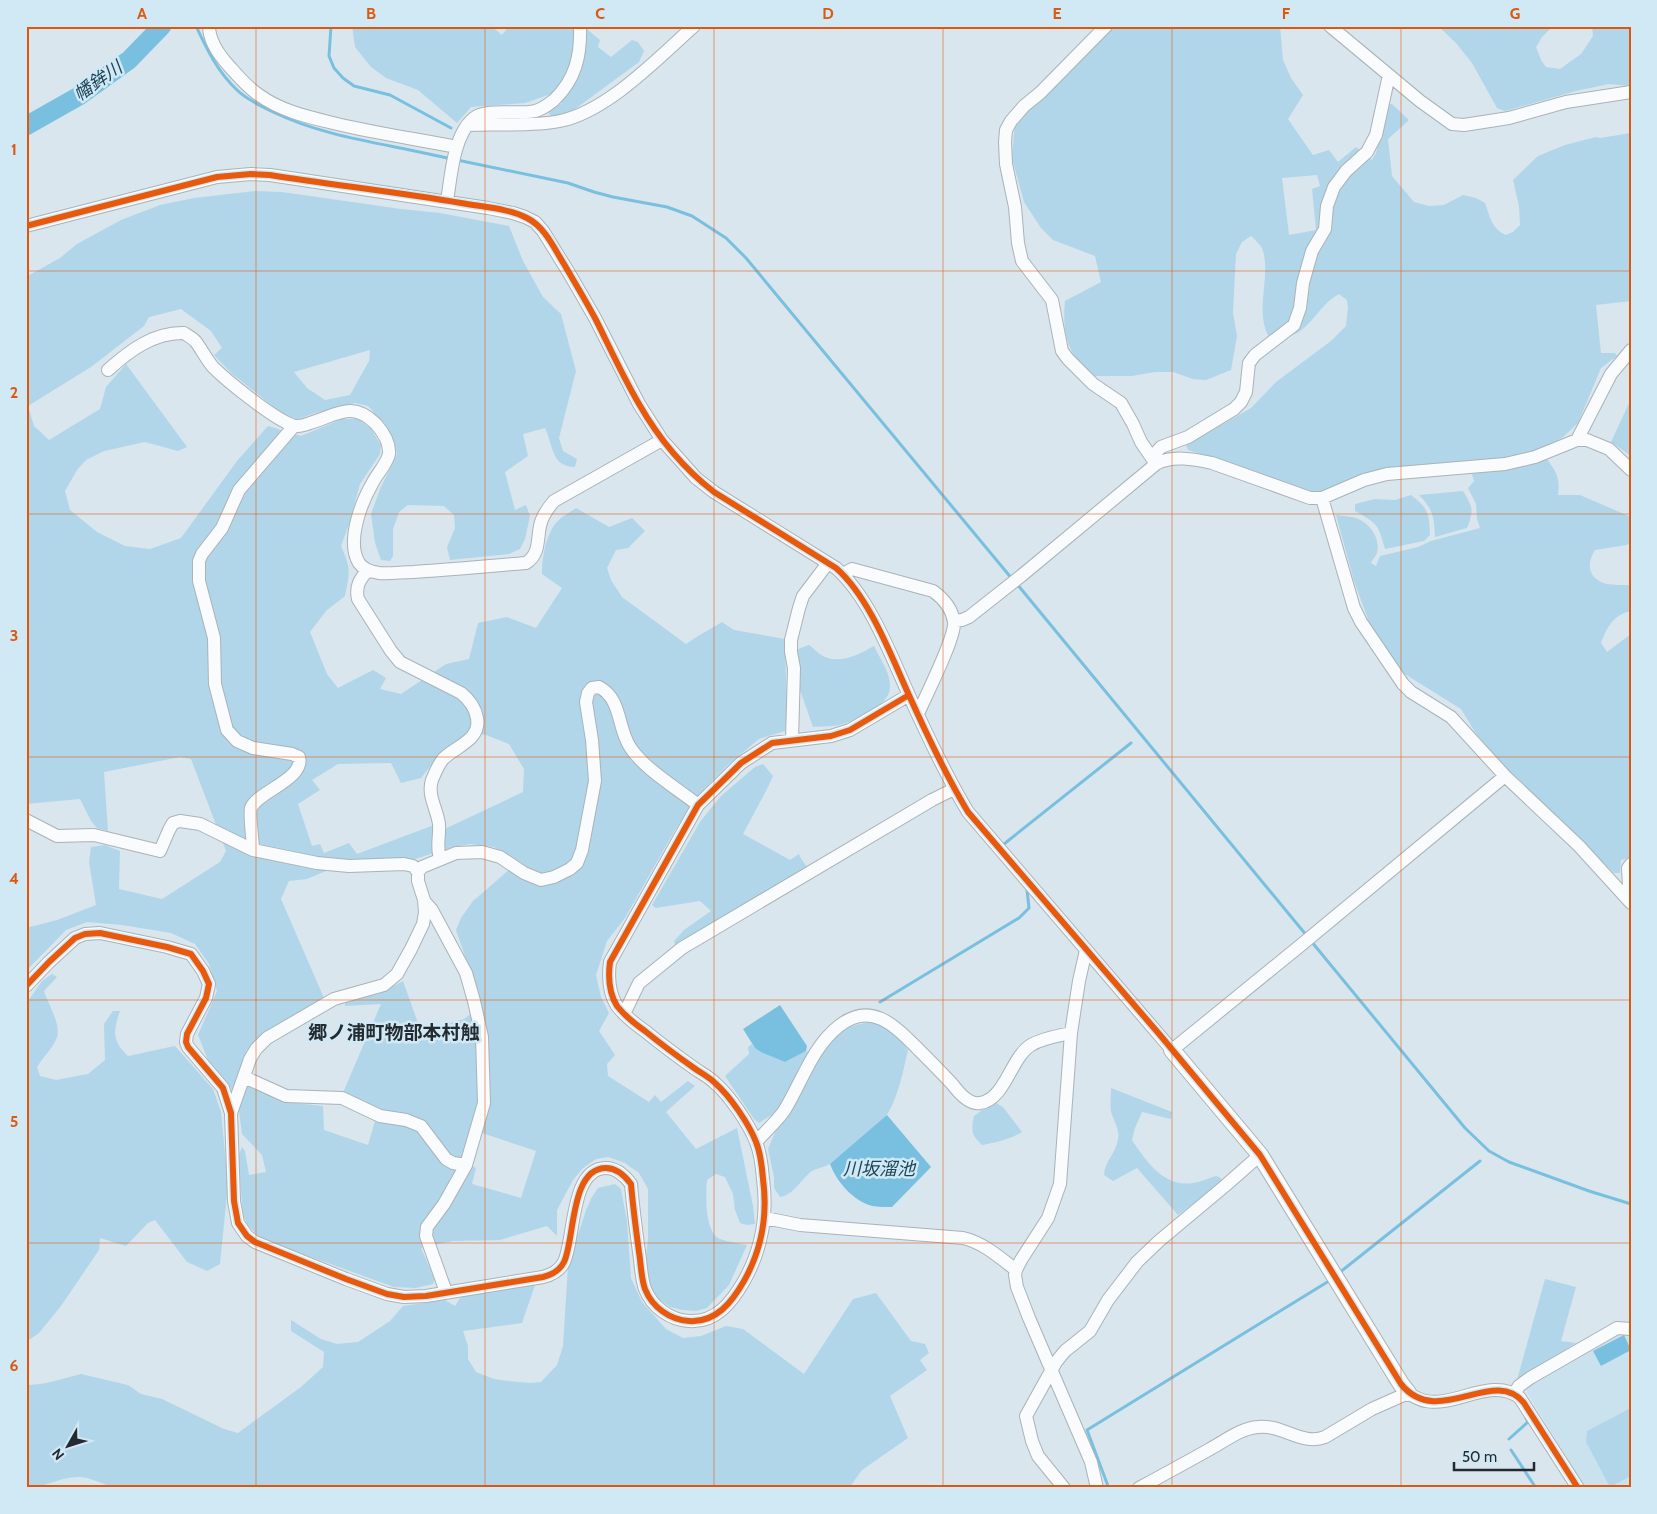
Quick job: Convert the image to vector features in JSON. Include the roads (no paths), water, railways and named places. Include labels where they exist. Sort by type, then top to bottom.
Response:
[{"type":"street","points":[[209,26],[209,32],[215,48],[224,60],[258,95],[276,105],[300,115],[456,150]]},
{"type":"street","points":[[448,201],[456,150],[467,125],[475,117],[484,114],[535,111],[550,104],[564,91],[572,78],[578,58],[580,26]]},
{"type":"street","points":[[467,125],[540,124],[579,116],[604,102],[626,86],[694,26]]},
{"type":"street","points":[[1106,26],[1011,121],[1006,130],[1006,164],[1015,207],[1018,243],[1022,261],[1052,300],[1062,351],[1093,384],[1121,403],[1154,461]]},
{"type":"street","points":[[1330,26],[1420,101],[1452,124],[1464,125],[1509,118],[1566,102],[1631,92]]},
{"type":"street","points":[[954,621],[969,617],[1013,581],[1154,461],[1161,447],[1188,437],[1234,409],[1241,402],[1246,392],[1249,363],[1255,355],[1294,325],[1300,308],[1303,283],[1312,251],[1324,230],[1327,206],[1334,187],[1346,172],[1367,152],[1376,134],[1388,75]]},
{"type":"street","points":[[26,226],[116,204],[163,190],[233,175],[270,175],[448,201],[513,213],[535,222],[543,231],[595,318],[639,404],[662,440],[675,456],[696,478],[714,492],[828,563],[843,574],[852,584],[868,610],[954,789],[968,812],[1260,1155],[1408,1393],[1425,1401],[1439,1402],[1479,1392],[1503,1391],[1514,1394],[1524,1403],[1578,1488]]},
{"type":"street","points":[[108,370],[136,347],[161,336],[184,333],[195,341],[204,357],[235,386],[277,417],[294,426],[305,425],[339,412],[352,410],[362,413],[376,425],[385,437],[389,447],[389,457],[371,485],[363,504],[358,518],[354,542],[354,552],[362,566],[378,573],[428,571],[526,562],[532,559],[536,553],[540,524],[546,510],[554,501],[662,440]]},
{"type":"street","points":[[1578,440],[1610,374],[1631,350]]},
{"type":"street","points":[[253,850],[251,808],[255,802],[279,785],[298,768],[300,762],[299,757],[292,754],[253,748],[237,741],[227,730],[215,684],[214,638],[199,581],[198,561],[222,528],[239,490],[294,426]]},
{"type":"street","points":[[1154,461],[1178,459],[1212,463],[1310,498],[1322,498],[1364,480],[1387,474],[1505,464],[1535,457],[1578,440],[1587,440],[1609,449],[1631,470]]},
{"type":"street","points":[[1322,498],[1354,608],[1361,622],[1403,684],[1411,692],[1451,717],[1505,776],[1579,846],[1628,900]]},
{"type":"street","points":[[792,740],[794,668],[791,640],[798,608],[803,596],[828,563]]},
{"type":"street","points":[[843,574],[852,569],[933,591],[941,596],[948,605],[954,621],[954,628],[918,714]]},
{"type":"street","points":[[368,570],[359,581],[356,591],[358,599],[391,651],[400,662],[461,693],[469,700],[477,715],[478,725],[475,735],[442,760],[430,788],[439,824],[438,852],[440,858]]},
{"type":"street","points":[[231,1113],[252,1054],[267,1038],[334,1000],[384,985],[397,974],[423,924],[424,900],[418,881],[418,872],[422,867],[456,853],[482,852],[500,858],[524,873],[541,880],[554,877],[577,863],[582,850],[595,781],[592,740],[586,702],[588,693],[592,688],[599,686],[607,691],[614,701],[630,748],[649,768],[698,805]]},
{"type":"street","points":[[26,986],[75,938],[85,934],[100,933],[191,954],[203,971],[209,984],[206,998],[189,1029],[186,1042],[188,1047],[223,1088],[231,1113],[234,1201],[238,1223],[247,1236],[255,1242],[387,1294],[404,1297],[426,1296],[497,1285],[552,1274],[564,1262],[580,1189],[586,1180],[600,1169],[608,1168],[626,1178],[631,1184],[645,1289],[653,1303],[676,1319],[690,1321],[712,1317],[728,1305],[744,1281],[764,1232],[764,1182],[756,1142],[738,1111],[716,1083],[671,1051],[624,1014],[616,1005],[608,976],[610,962],[698,805],[742,763],[772,743],[831,736],[850,730],[909,695]]},
{"type":"street","points":[[1172,1050],[1505,776]]},
{"type":"street","points":[[624,1014],[639,983],[682,948],[932,800],[954,789]]},
{"type":"street","points":[[26,820],[56,836],[94,835],[160,851],[168,830],[173,823],[180,821],[200,824],[253,850],[325,864],[349,866],[404,864],[413,866],[418,872]]},
{"type":"street","points":[[1628,900],[1628,868],[1631,864]]},
{"type":"street","points":[[424,900],[432,910],[466,973],[482,1037],[484,1103],[466,1165],[444,1204],[427,1227],[426,1236],[446,1292]]},
{"type":"street","points":[[1086,950],[1071,1033],[1060,1184],[1048,1218],[1016,1270],[1017,1287],[1091,1462],[1097,1488]]},
{"type":"street","points":[[756,1142],[783,1111],[811,1059],[828,1035],[850,1018],[870,1015],[889,1022],[960,1093],[975,1103],[990,1100],[998,1092],[1014,1062],[1031,1045],[1041,1040],[1071,1033]]},
{"type":"street","points":[[244,1077],[286,1096],[342,1098],[380,1116],[406,1120],[421,1126],[446,1159],[452,1163],[466,1165]]},
{"type":"street","points":[[1064,1488],[1038,1456],[1026,1416],[1052,1369],[1065,1351],[1090,1331],[1108,1300],[1137,1262],[1260,1155]]},
{"type":"street","points":[[765,1218],[800,1225],[963,1238],[975,1241],[986,1247],[1016,1270]]},
{"type":"street","points":[[1514,1394],[1519,1386],[1530,1378],[1617,1328],[1631,1329]]},
{"type":"street","points":[[1139,1488],[1238,1433],[1258,1426],[1317,1440],[1408,1393]]},
{"type":"water","points":[[780,1005],[807,1046],[806,1051],[785,1062],[755,1048],[743,1029]]},
{"type":"water","name":"川坂溜池","points":[[887,1115],[931,1167],[892,1207],[879,1207],[865,1203],[846,1190],[830,1164]]},
{"type":"water","points":[[1624,1335],[1631,1350],[1601,1366],[1593,1351]]},
{"type":"waterway","name":"幡鉾川","points":[[26,126],[79,96],[129,60],[162,26]]},
{"type":"waterway","points":[[196,26],[224,76],[241,94],[259,105],[316,129],[451,159]]},
{"type":"waterway","points":[[331,26],[329,56],[334,68],[343,78],[354,86],[390,95],[451,128]]},
{"type":"waterway","points":[[457,160],[568,183],[613,197],[667,207],[692,216],[726,238],[746,258],[1013,580]]},
{"type":"waterway","points":[[1017,584],[1307,936]]},
{"type":"waterway","points":[[1004,844],[1131,743]]},
{"type":"waterway","points":[[880,1002],[1019,918],[1029,908],[1027,890]]},
{"type":"waterway","points":[[1311,941],[1465,1128],[1489,1151],[1509,1162],[1631,1204]]},
{"type":"waterway","points":[[1339,1273],[1480,1161]]},
{"type":"waterway","points":[[1108,1486],[1087,1430],[1329,1281]]},
{"type":"waterway","points":[[1509,1439],[1528,1422],[1526,1418]]},
{"type":"waterway","points":[[1511,1450],[1536,1488]]},
{"type":"district","name":"郷ノ浦町物部本村触","points":[[394,1032]]}]
